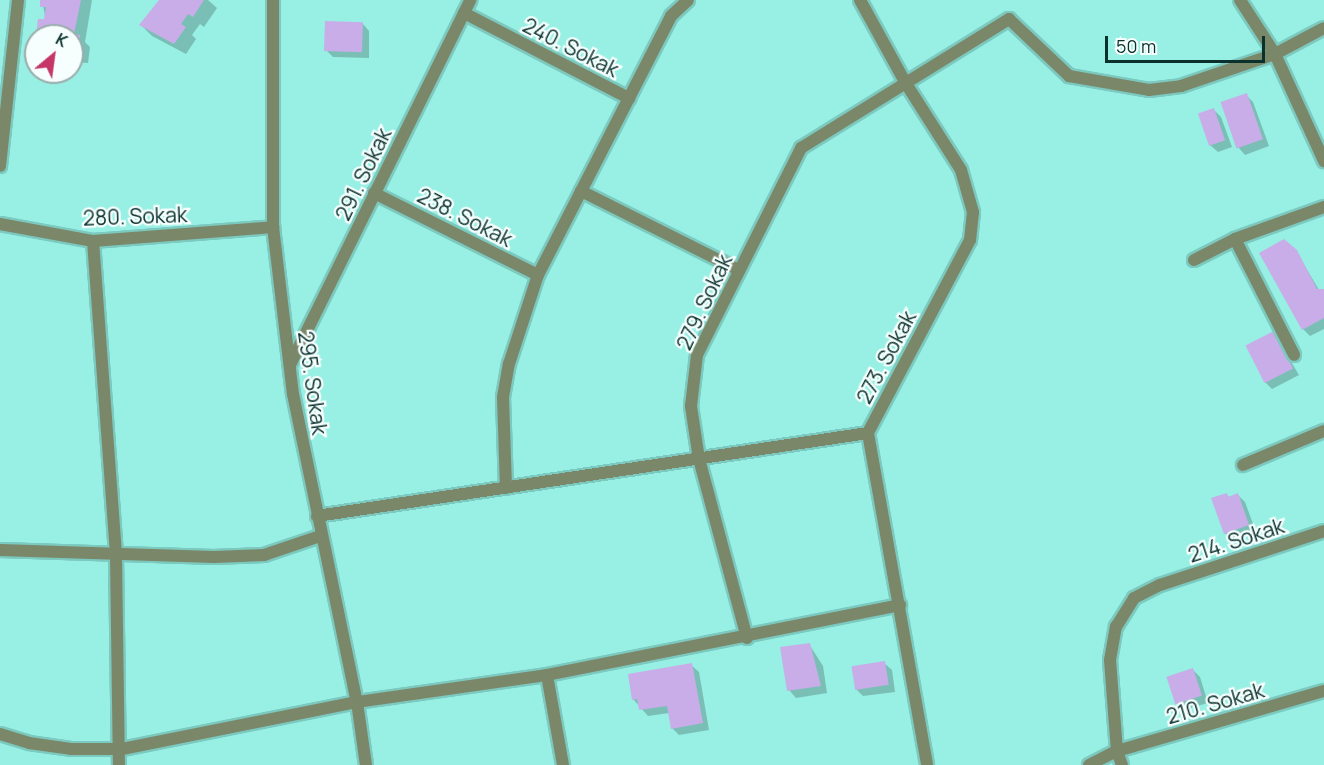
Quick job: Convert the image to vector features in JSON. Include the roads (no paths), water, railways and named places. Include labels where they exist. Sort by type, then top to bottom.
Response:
[{"type":"street","points":[[0,166],[18,0]]},
{"type":"street","name":"295. Sokak","points":[[273,0],[273,227],[290,364],[316,516],[357,702],[366,765]]},
{"type":"street","name":"291. Sokak","points":[[290,364],[470,0]]},
{"type":"street","points":[[506,488],[502,397],[509,364],[538,275],[671,16],[688,0]]},
{"type":"street","name":"273. Sokak","points":[[860,0],[905,82],[961,170],[973,212],[970,240],[868,433],[927,765]]},
{"type":"street","points":[[1240,0],[1275,54],[1324,160]]},
{"type":"street","name":"240. Sokak","points":[[464,13],[628,98]]},
{"type":"street","name":"279. Sokak","points":[[747,638],[699,459],[691,406],[697,356],[801,148],[1009,19],[1069,76],[1117,87],[1149,90],[1181,86],[1275,54]]},
{"type":"street","points":[[1275,54],[1324,28]]},
{"type":"street","points":[[581,191],[740,270]]},
{"type":"street","name":"238. Sokak","points":[[374,194],[538,275]]},
{"type":"street","points":[[1194,260],[1235,239],[1324,207]]},
{"type":"street","name":"280. Sokak","points":[[0,224],[93,241],[273,227]]},
{"type":"street","points":[[1235,239],[1294,355]]},
{"type":"street","points":[[93,241],[116,556],[122,749],[119,765]]},
{"type":"street","points":[[1243,465],[1324,432]]},
{"type":"street","points":[[316,516],[868,433]]},
{"type":"street","name":"214. Sokak","points":[[1122,765],[1117,751],[1110,660],[1116,627],[1134,598],[1160,585],[1324,531]]},
{"type":"street","points":[[0,550],[116,556],[264,555],[320,536]]},
{"type":"street","points":[[0,734],[29,744],[71,750],[122,749],[357,702],[547,675],[747,638],[900,605]]},
{"type":"street","points":[[547,675],[563,765]]},
{"type":"street","name":"210. Sokak","points":[[1089,765],[1117,751],[1324,691]]}]
